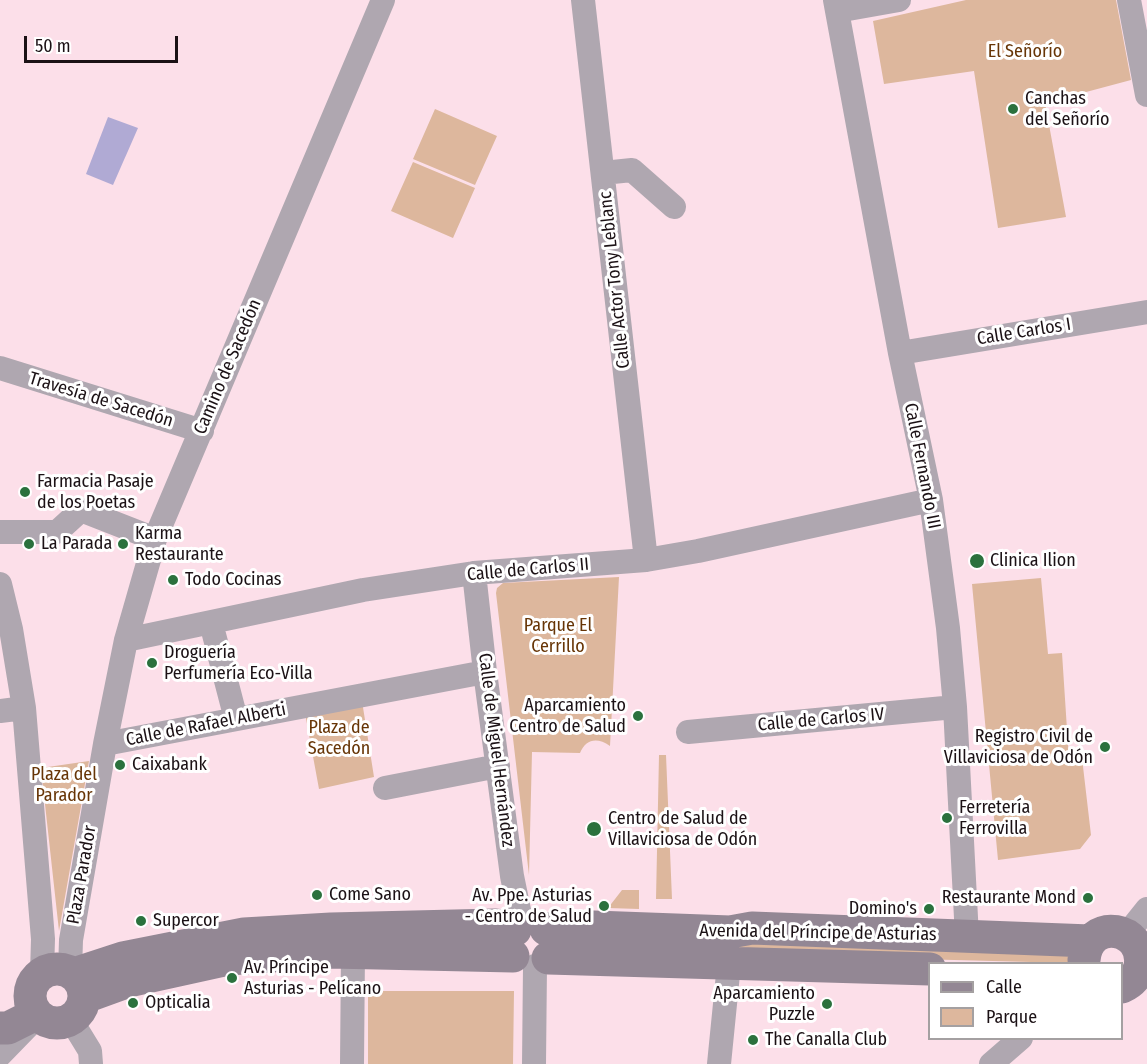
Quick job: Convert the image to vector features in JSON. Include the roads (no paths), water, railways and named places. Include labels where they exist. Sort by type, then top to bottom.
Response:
[{"type":"street","name":"Camino de Sacedón","points":[[105,744],[126,640],[155,539],[383,0]]},
{"type":"street","name":"Calle Actor Tony Leblanc","points":[[583,0],[646,560]]},
{"type":"street","points":[[836,6],[899,0]]},
{"type":"street","points":[[1129,0],[1147,95]]},
{"type":"street","name":"Calle Fernando III","points":[[836,6],[900,353],[930,500],[948,628],[955,707],[967,937]]},
{"type":"street","points":[[603,173],[632,170],[674,207]]},
{"type":"street","name":"Calle Carlos I","points":[[900,353],[1147,312]]},
{"type":"street","name":"Travesía de Sacedón","points":[[0,368],[202,431]]},
{"type":"street","name":"Calle de Carlos II","points":[[126,640],[363,590],[474,573],[646,560],[698,551],[930,500]]},
{"type":"street","points":[[0,532],[57,532],[81,510],[155,539]]},
{"type":"street","name":"Calle de Miguel Hernández","points":[[474,573],[484,672],[512,876],[530,944],[534,1064]]},
{"type":"street","name":"Plaza Parador","points":[[0,584],[5,630],[24,708],[43,939],[56,995]]},
{"type":"street","points":[[211,623],[236,719]]},
{"type":"street","name":"Calle de Rafael Alberti","points":[[105,744],[484,672]]},
{"type":"street","name":"Calle de Carlos IV","points":[[688,732],[955,707]]},
{"type":"street","points":[[0,711],[24,708]]},
{"type":"street","name":"Plaza Parador","points":[[56,995],[71,940],[105,744]]},
{"type":"street","points":[[385,788],[498,766]]},
{"type":"street","points":[[1136,959],[1147,909]]},
{"type":"street","name":"Avenida del Príncipe de Asturias","points":[[0,1028],[8,1028],[56,995],[123,958],[244,934],[496,924],[530,944]]},
{"type":"street","name":"Avenida del Príncipe de Asturias","points":[[530,944],[567,926],[730,932],[752,928],[967,937],[1087,952],[1096,936],[1111,931],[1136,959]]},
{"type":"street","name":"Avenida del Príncipe de Asturias","points":[[56,995],[229,959],[530,944],[729,964],[928,969]]},
{"type":"street","points":[[352,1064],[354,952]]},
{"type":"street","points":[[719,1064],[729,964]]},
{"type":"street","points":[[0,1011],[56,995]]},
{"type":"street","points":[[0,1055],[56,995]]},
{"type":"street","points":[[56,995],[90,1052],[91,1064]]},
{"type":"street","points":[[991,1064],[1018,1048]]},
{"type":"place","name":"Canchas del Señorío","points":[[1013,109]]},
{"type":"place","name":"Farmacia Pasaje de los Poetas","points":[[25,492]]},
{"type":"place","name":"La Parada","points":[[29,544]]},
{"type":"place","name":"Karma Restaurante","points":[[123,544]]},
{"type":"place","name":"Clinica Ilion","points":[[977,561]]},
{"type":"place","name":"Todo Cocinas","points":[[173,580]]},
{"type":"place","name":"Droguería Perfumería Eco-Villa","points":[[152,663]]},
{"type":"place","name":"Aparcamiento Centro de Salud","points":[[638,716]]},
{"type":"place","name":"Registro Civil de Villaviciosa de Odón","points":[[1105,747]]},
{"type":"place","name":"Caixabank","points":[[120,765]]},
{"type":"place","name":"Ferretería Ferrovilla","points":[[947,818]]},
{"type":"place","name":"Centro de Salud de Villaviciosa de Odón","points":[[594,829]]},
{"type":"place","name":"Come Sano","points":[[317,895]]},
{"type":"place","name":"Restaurante Mond","points":[[1088,898]]},
{"type":"place","name":"Av. Ppe. Asturias - Centro de Salud","points":[[604,906]]},
{"type":"place","name":"Domino's","points":[[929,909]]},
{"type":"place","name":"Supercor","points":[[141,921]]},
{"type":"place","name":"Av. Príncipe Asturias - Pelícano","points":[[232,978]]},
{"type":"place","name":"Opticalia","points":[[133,1003]]},
{"type":"place","name":"Aparcamiento Puzzle","points":[[827,1004]]},
{"type":"place","name":"The Canalla Club","points":[[753,1040]]},
{"type":"park label","name":"El Señorío","points":[[1025,52]]},
{"type":"park label","name":"Parque El Cerrillo","points":[[558,636]]},
{"type":"park label","name":"Plaza de Sacedón","points":[[339,738]]},
{"type":"park label","name":"Plaza del Parador","points":[[64,785]]}]
